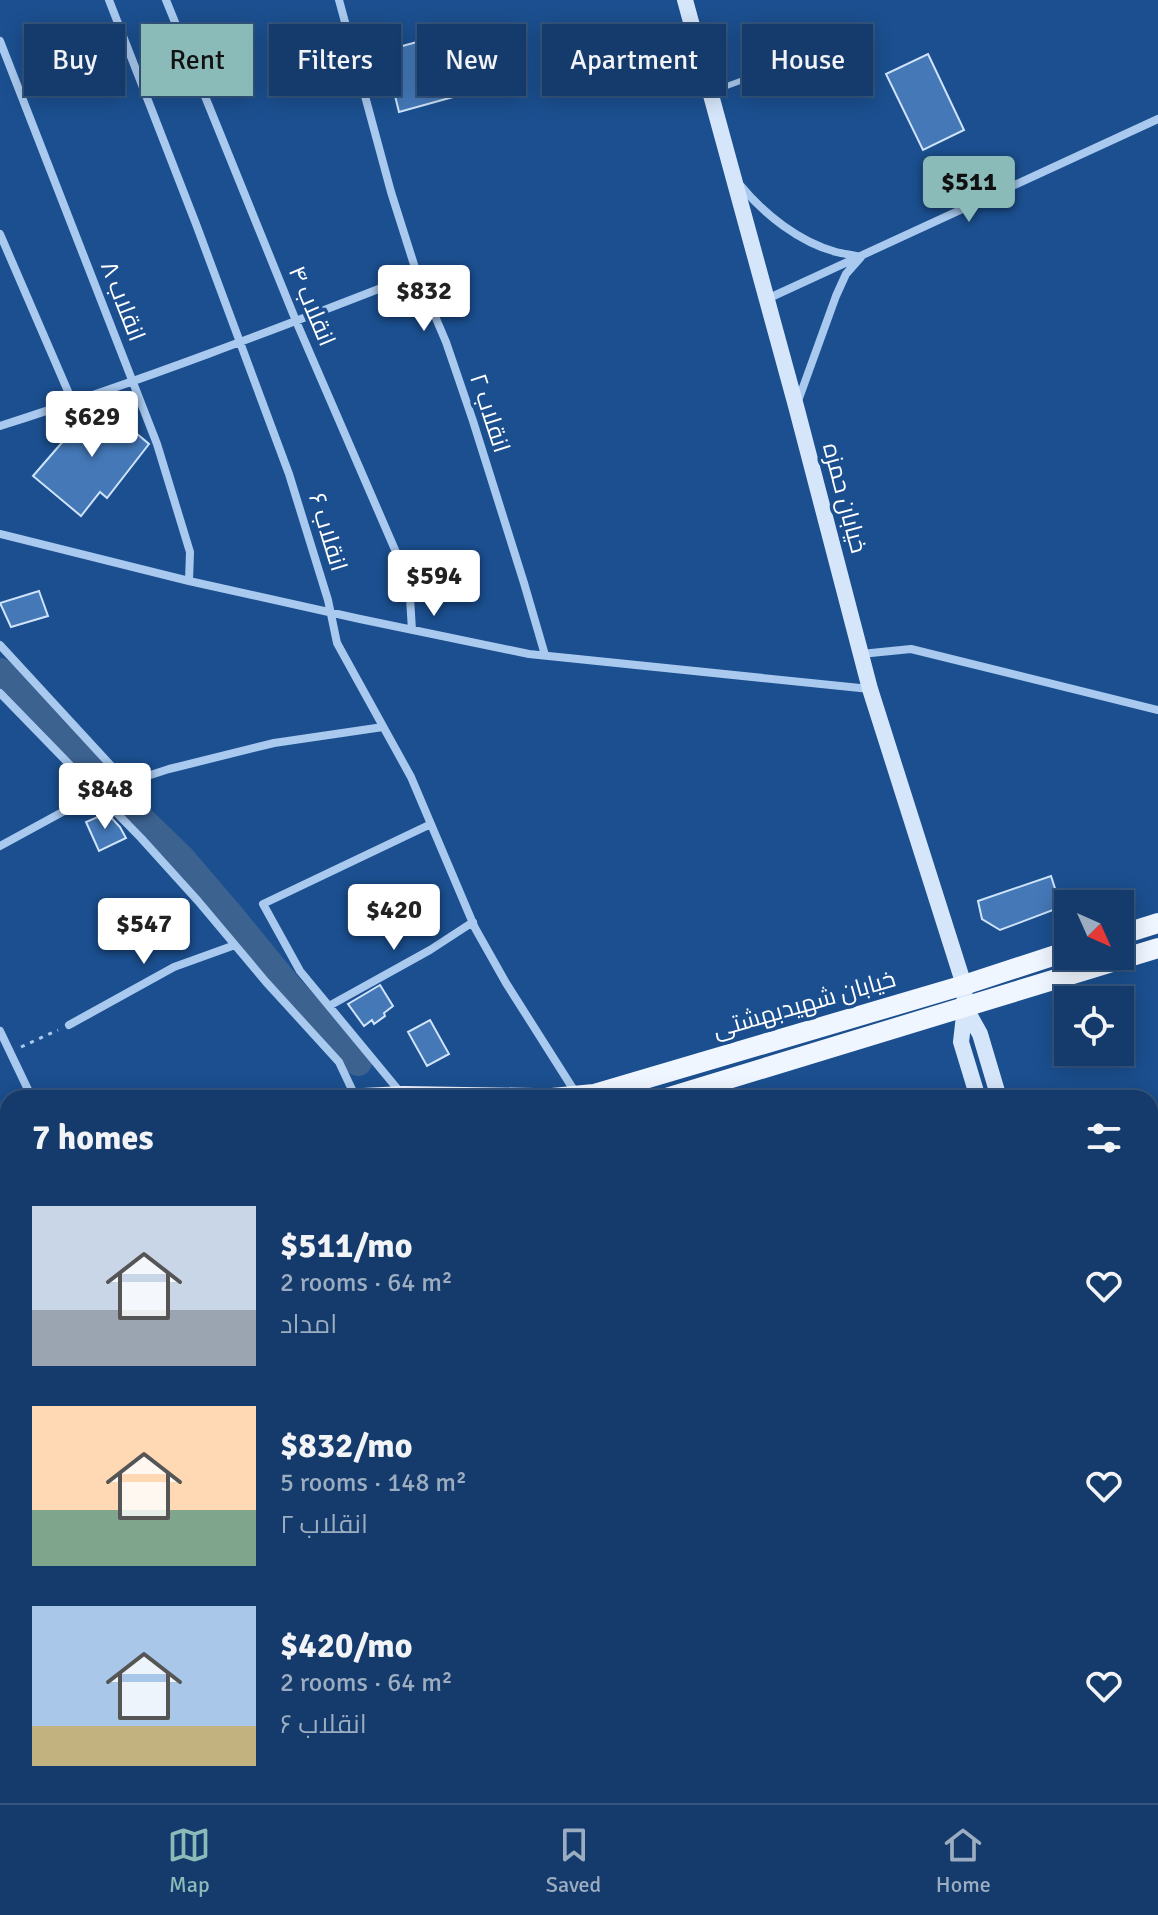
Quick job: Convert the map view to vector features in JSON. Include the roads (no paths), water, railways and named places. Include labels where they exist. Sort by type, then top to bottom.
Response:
[{"type":"main road","name":"خیابان حمزه","points":[[685,0],[691,24]]},
{"type":"main road","name":"خیابان حمزه","points":[[710,96],[870,689],[964,985],[961,1042],[976,1090]]},
{"type":"main road","points":[[1134,931],[1158,923]]},
{"type":"main road","name":"خیابان شهیدبهشتی","points":[[692,1090],[1158,948]]},
{"type":"main road","name":"خیابان شهیدبهشتی","points":[[608,1090],[1054,956]]},
{"type":"main road","name":"خیابان حمزه","points":[[965,1007],[980,1034],[997,1090]]},
{"type":"street","name":"انقلاب ۶","points":[[109,0],[289,474],[331,613],[337,643],[411,777],[473,922],[506,983],[574,1090]]},
{"type":"street","name":"انقلاب ۴","points":[[166,0],[296,321],[399,559],[410,598],[412,630]]},
{"type":"street","name":"انقلاب ۲","points":[[339,0],[391,192],[417,274],[446,342],[468,407],[545,655]]},
{"type":"street","name":"انقلاب ۸","points":[[0,41],[157,444],[190,552],[189,581]]},
{"type":"street","points":[[767,299],[1158,119]]},
{"type":"street","points":[[732,175],[772,217],[810,242],[835,252],[861,257]]},
{"type":"street","points":[[0,234],[73,403]]},
{"type":"street","points":[[796,406],[836,296],[846,274],[861,257]]},
{"type":"street","points":[[0,426],[241,343],[417,274]]},
{"type":"street","points":[[0,534],[189,581],[529,654],[870,689]]},
{"type":"street","points":[[0,645],[127,783]]},
{"type":"street","points":[[861,654],[911,649],[1158,710]]},
{"type":"street","points":[[1,697],[141,838],[339,1062],[360,1090]]},
{"type":"street","points":[[0,846],[97,793],[169,769],[274,743],[383,727]]},
{"type":"street","points":[[398,1090],[300,971],[263,904],[431,824]]},
{"type":"street","points":[[329,1006],[430,950],[473,922]]},
{"type":"street","points":[[69,1025],[174,967],[235,945]]},
{"type":"street","points":[[0,1031],[28,1090]]},
{"type":"waterway","points":[[0,672],[100,779]]},
{"type":"waterway","points":[[119,798],[181,858],[292,991],[358,1062]]}]
